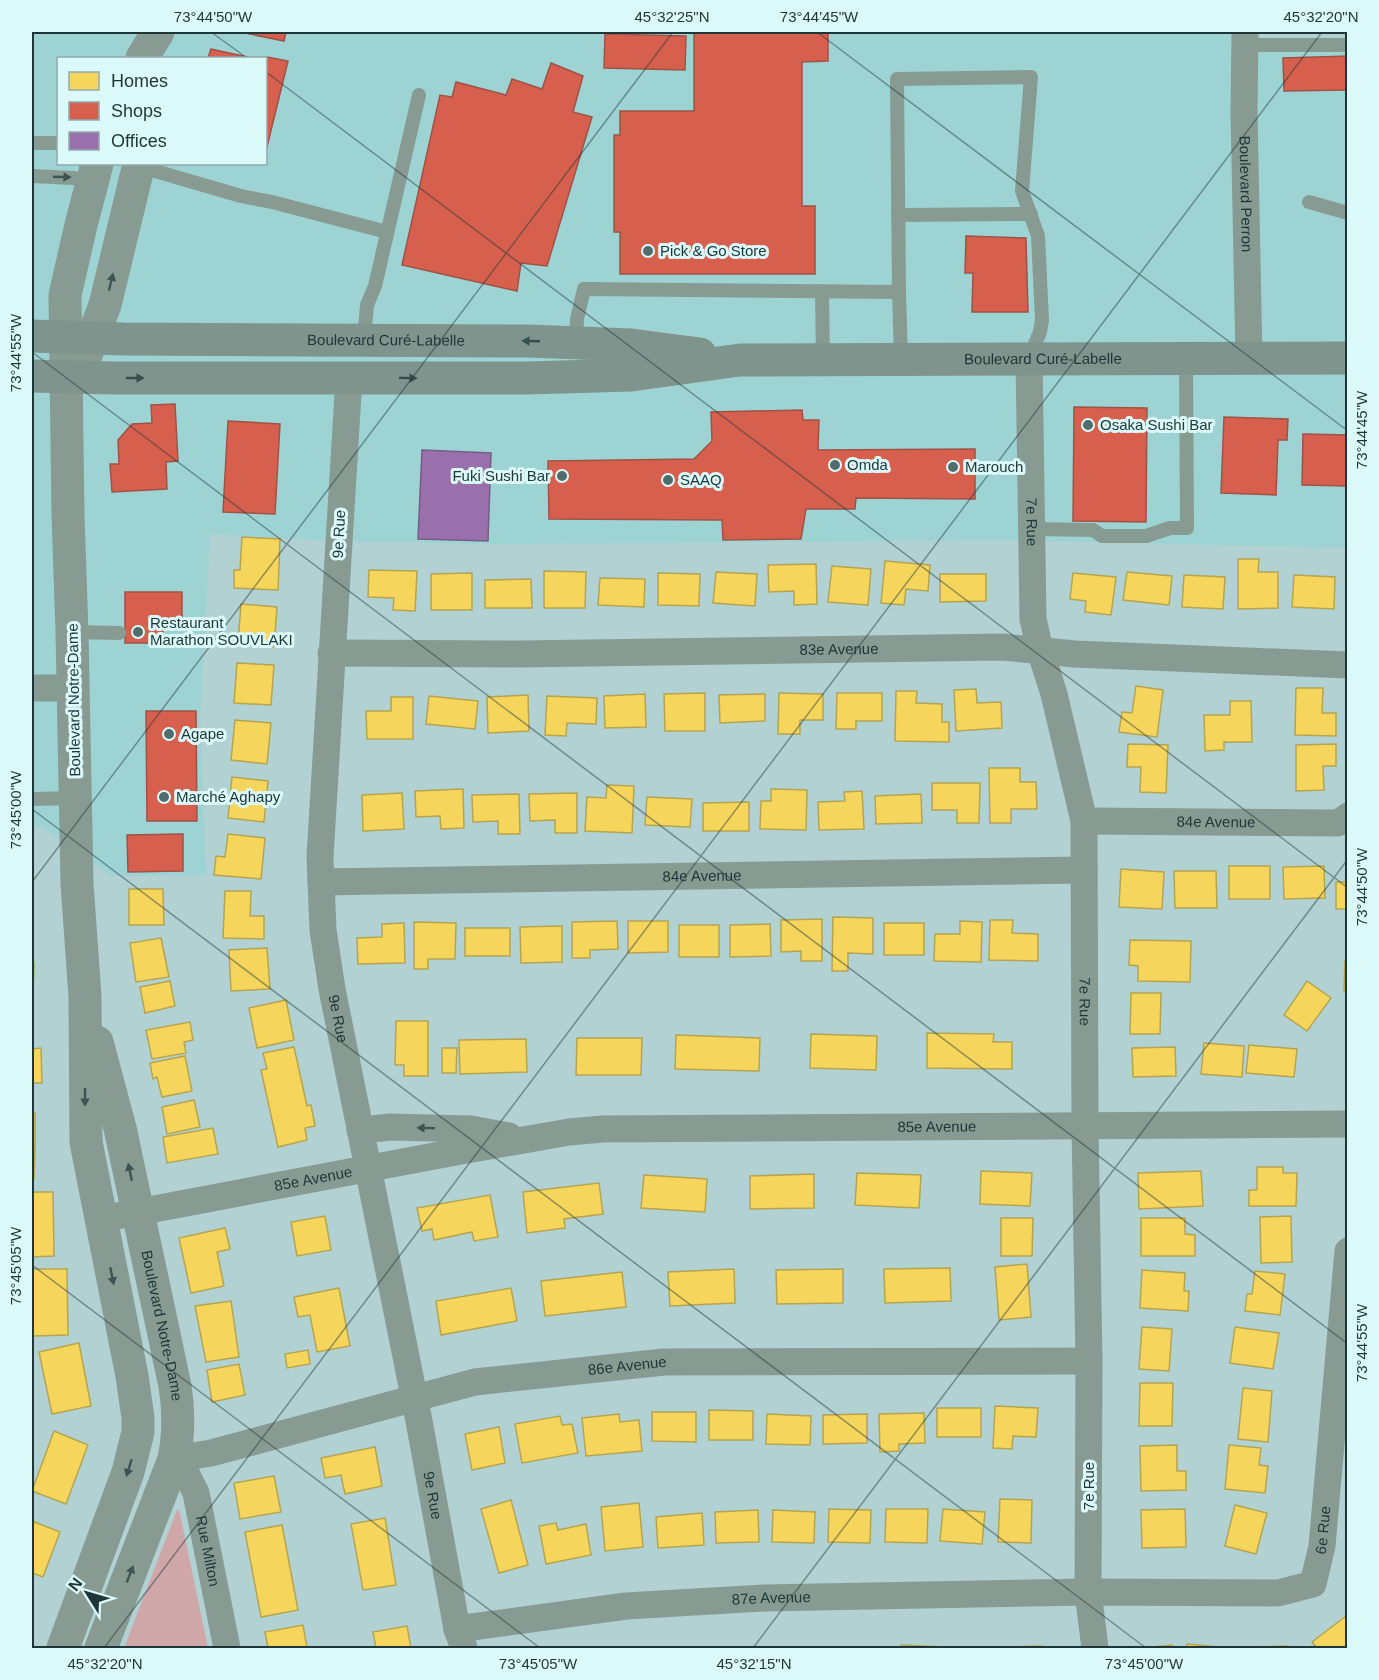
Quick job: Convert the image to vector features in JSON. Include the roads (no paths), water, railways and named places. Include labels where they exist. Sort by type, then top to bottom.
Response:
[{"type":"main road","name":"Boulevard Curé-Labelle","points":[[32,336],[576,343],[631,345],[740,360],[1347,358]]},
{"type":"main road","name":"Boulevard Curé-Labelle","points":[[32,376],[70,387],[349,377],[472,379],[631,375],[740,360]]},
{"type":"street","points":[[143,57],[159,32]]},
{"type":"street","points":[[159,32],[159,57]]},
{"type":"street","name":"Boulevard Perron","points":[[1245,38],[1244,112],[1249,358]]},
{"type":"street","name":"Boulevard Notre-Dame","points":[[63,1648],[128,1473],[138,1432],[132,1376],[86,1142],[85,997],[78,902],[68,515],[70,387],[79,338],[105,305],[138,165]]},
{"type":"street","name":"Boulevard Notre-Dame","points":[[79,338],[65,295],[95,172]]},
{"type":"street","name":"7e Rue","points":[[1029,358],[1032,609],[1035,630],[1054,694],[1084,821],[1084,1126],[1089,1361],[1088,1592],[1095,1648]]},
{"type":"street","name":"9e Rue","points":[[349,377],[321,834],[323,930],[332,989],[415,1399],[460,1639]]},
{"type":"street","name":"83e Avenue","points":[[331,653],[520,654],[1002,647],[1087,655],[1347,665]]},
{"type":"street","points":[[32,688],[73,688]]},
{"type":"street","name":"84e Avenue","points":[[1084,821],[1338,823],[1347,816]]},
{"type":"street","name":"84e Avenue","points":[[321,882],[1084,870]]},
{"type":"street","name":"Boulevard Notre-Dame","points":[[85,997],[120,1128],[139,1212],[176,1392],[178,1415],[174,1459],[101,1648]]},
{"type":"street","name":"85e Avenue","points":[[100,1219],[367,1168],[586,1130],[1347,1124]]},
{"type":"street","name":"85e Avenue","points":[[360,1130],[391,1127],[471,1129],[527,1139]]},
{"type":"street","name":"6e Rue","points":[[1088,1592],[1278,1593],[1313,1584],[1322,1546],[1347,1251]]},
{"type":"street","name":"86e Avenue","points":[[174,1459],[211,1453],[475,1382],[664,1362],[1089,1361]]},
{"type":"street","name":"Rue Milton","points":[[174,1459],[186,1473],[196,1493],[227,1648]]},
{"type":"street","name":"87e Avenue","points":[[460,1639],[638,1605],[764,1598],[1088,1592]]},
{"type":"lane","points":[[1245,38],[1347,45]]},
{"type":"lane","points":[[901,359],[897,79],[1031,77],[1022,191],[1038,236],[1042,320],[1040,332],[1029,358]]},
{"type":"lane","points":[[364,340],[367,305],[375,286],[419,95]]},
{"type":"lane","points":[[32,143],[57,143]]},
{"type":"lane","points":[[138,165],[241,196],[387,232]]},
{"type":"lane","points":[[32,176],[73,178],[95,172]]},
{"type":"lane","points":[[1309,202],[1347,213]]},
{"type":"lane","points":[[898,215],[1030,214]]},
{"type":"lane","points":[[576,343],[584,289],[899,292]]},
{"type":"lane","points":[[822,291],[823,360]]},
{"type":"lane","points":[[1031,529],[1093,530],[1102,536],[1146,536],[1170,528],[1187,528],[1186,358]]},
{"type":"lane","points":[[72,632],[119,633]]},
{"type":"lane","points":[[32,799],[76,798]]},
{"type":"place","name":"Pick & Go Store","points":[[648,251]]},
{"type":"place","name":"Osaka Sushi Bar","points":[[1088,425]]},
{"type":"place","name":"Omda","points":[[835,465]]},
{"type":"place","name":"Marouch","points":[[953,467]]},
{"type":"place","name":"Fuki Sushi Bar","points":[[562,476]]},
{"type":"place","name":"SAAQ","points":[[668,480]]},
{"type":"place","name":"Restaurant Marathon SOUVLAKI","points":[[138,632]]},
{"type":"place","name":"Agape","points":[[169,734]]},
{"type":"place","name":"Marché Aghapy","points":[[164,797]]}]
